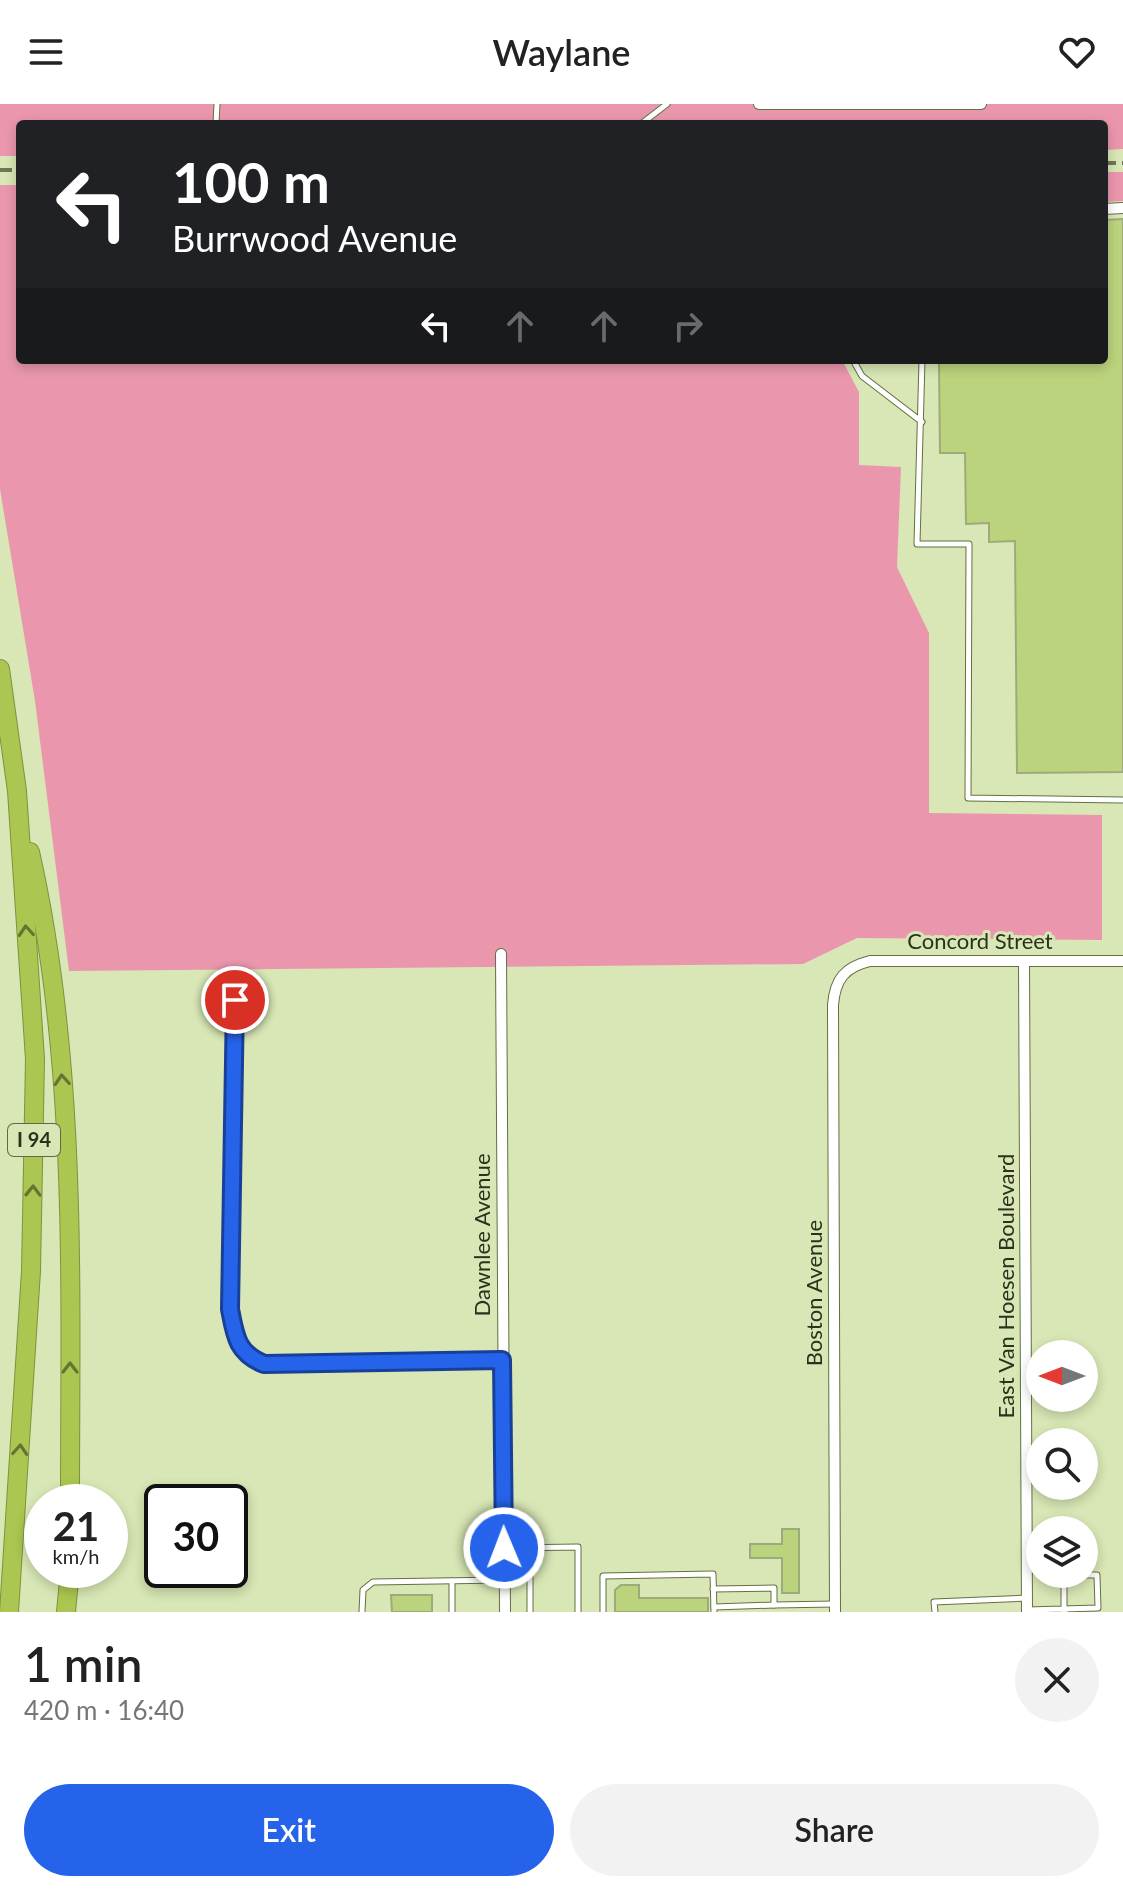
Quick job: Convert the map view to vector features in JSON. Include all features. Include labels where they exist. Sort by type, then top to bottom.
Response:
[{"type":"highway","name":"I 94","points":[[0,669],[17,791],[35,1059],[31,1271],[9,1612]]},
{"type":"highway","points":[[17,791],[47,929],[69,1161],[70,1484]]},
{"type":"highway","points":[[66,1612],[68,1588]]},
{"type":"highway","points":[[72,1588],[75,1612]]},
{"type":"street","points":[[759,104],[981,104]]},
{"type":"street","name":"Dawnlee Avenue","points":[[501,954],[505,1612]]},
{"type":"street","name":"Concord Street","points":[[841,975],[855,964],[870,961],[1123,961]]},
{"type":"street","name":"East Van Hoesen Boulevard","points":[[1024,961],[1027,1607]]},
{"type":"street","name":"Boston Avenue","points":[[835,1608],[833,1005],[841,975]]},
{"type":"street","points":[[235,1000],[230,1309],[238,1346],[248,1357],[264,1364],[502,1360]]},
{"type":"lane","points":[[646,120],[667,104]]},
{"type":"lane","points":[[855,364],[862,376],[922,422]]},
{"type":"lane","points":[[922,364],[917,544],[969,544],[968,798],[1123,800]]},
{"type":"lane","points":[[530,1547],[530,1612]]},
{"type":"lane","points":[[504,1548],[578,1547],[578,1612]]},
{"type":"lane","points":[[603,1612],[603,1576],[713,1574],[714,1610],[774,1605],[835,1608]]},
{"type":"lane","points":[[935,1612],[934,1602],[1064,1610],[1098,1608],[1097,1575],[1064,1575],[1064,1610]]},
{"type":"lane","points":[[362,1612],[366,1585],[504,1580]]},
{"type":"lane","points":[[452,1581],[452,1612]]},
{"type":"lane","points":[[713,1589],[774,1588],[774,1605]]},
{"type":"shaded area","points":[[0,104],[1123,104],[1123,149],[1108,150],[1108,120],[16,120],[16,156],[0,156]]},
{"type":"shaded area","points":[[1108,172],[1123,172],[1123,201],[1108,202]]},
{"type":"shaded area","points":[[0,185],[16,185],[16,364],[844,364],[859,392],[859,465],[901,467],[897,567],[929,633],[929,813],[1102,815],[1102,940],[857,938],[803,964],[69,971],[35,701],[0,489]]},
{"type":"building","points":[[1123,219],[1123,772],[1017,773],[1015,541],[989,542],[989,523],[966,524],[965,453],[940,453],[939,364],[1108,364],[1108,220]]},
{"type":"building","points":[[782,1529],[799,1529],[799,1593],[782,1593],[782,1558],[750,1558],[750,1544],[782,1544]]},
{"type":"building","points":[[621,1585],[639,1585],[639,1598],[708,1598],[708,1612],[615,1612],[615,1590]]},
{"type":"building","points":[[391,1595],[432,1595],[432,1612],[392,1612]]},
{"type":"railway","points":[[1108,163],[1123,163]]},
{"type":"railway","points":[[0,170],[16,170]]},
{"type":"route","points":[[235,1000],[230,1309],[238,1346],[248,1357],[264,1364],[502,1360],[504,1548]]}]
